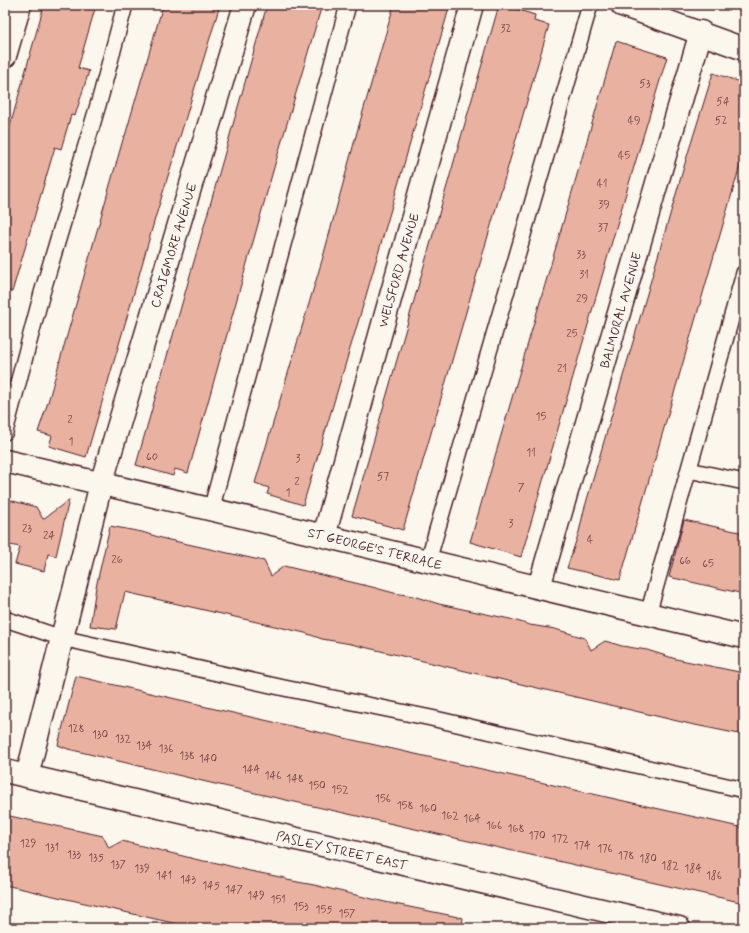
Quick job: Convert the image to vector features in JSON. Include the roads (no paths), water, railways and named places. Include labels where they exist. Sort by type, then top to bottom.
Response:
[{"type":"street","points":[[5,56],[20,5]]},
{"type":"street","name":"CRAIGMORE AVENUE","points":[[27,776],[101,484],[245,5]]},
{"type":"street","name":"WELSFORD AVENUE","points":[[324,536],[472,5]]},
{"type":"street","points":[[622,5],[701,32],[744,49]]},
{"type":"street","name":"BALMORAL AVENUE","points":[[539,587],[701,32]]},
{"type":"street","name":"ST GEORGE'S TERRACE","points":[[5,461],[744,637]]},
{"type":"street","name":"PASLEY STREET EAST","points":[[5,771],[679,928]]},
{"type":"lane","points":[[5,432],[42,293],[101,95],[125,5]]},
{"type":"lane","points":[[211,510],[348,5]]},
{"type":"lane","points":[[428,561],[590,5]]},
{"type":"lane","points":[[648,614],[744,273]]},
{"type":"lane","points":[[689,470],[744,482]]},
{"type":"lane","points":[[5,619],[62,638],[284,688],[432,718],[744,790]]}]
